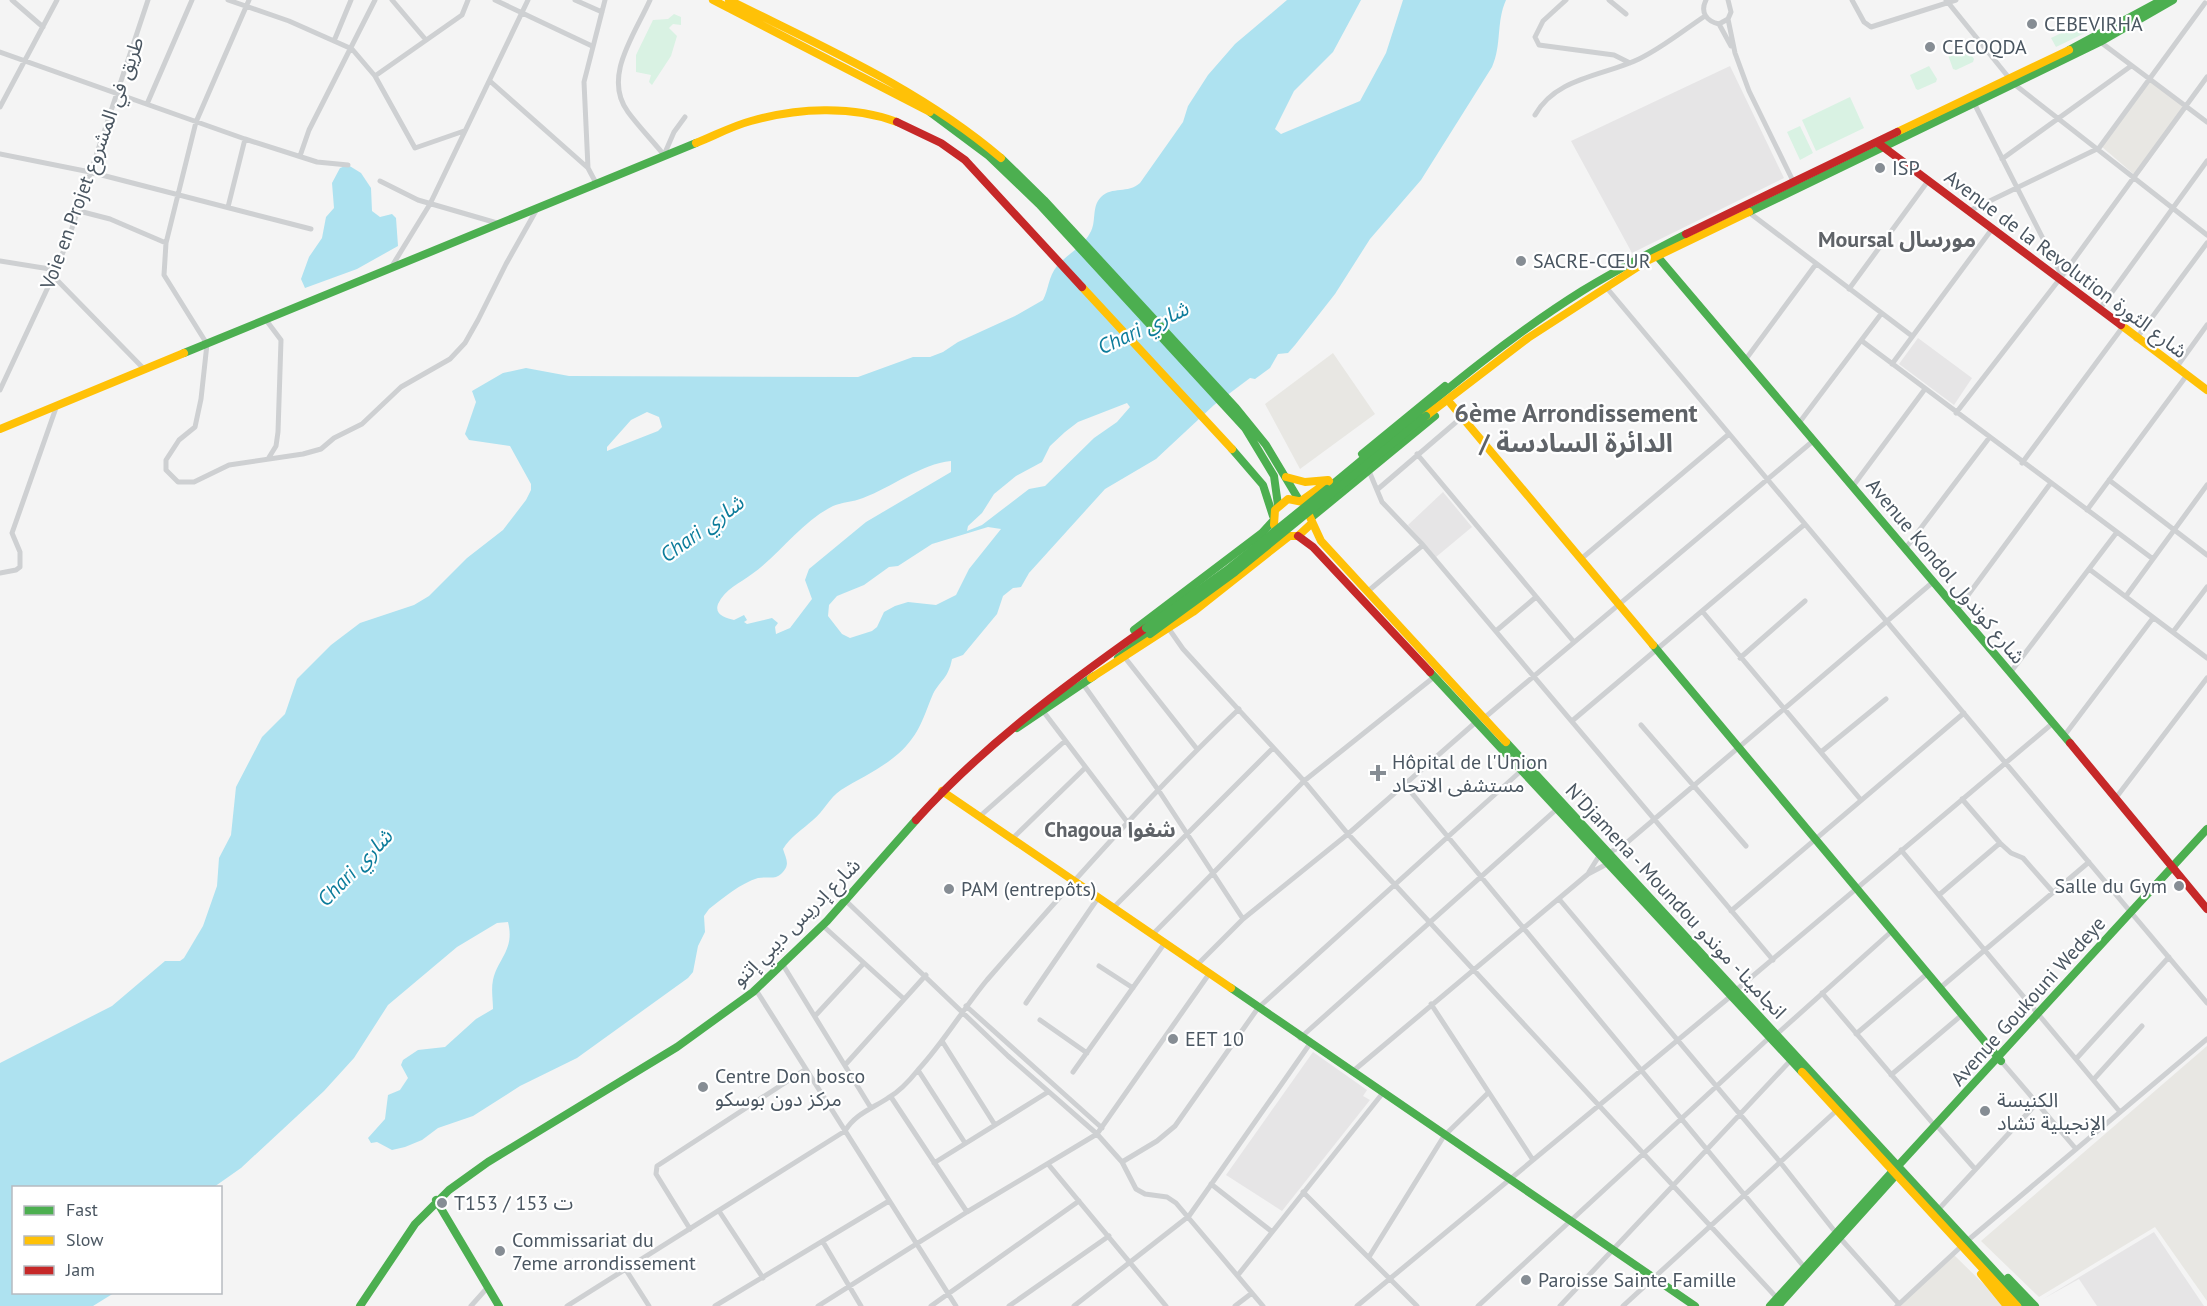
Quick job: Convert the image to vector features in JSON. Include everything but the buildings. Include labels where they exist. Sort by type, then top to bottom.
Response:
[{"type":"main road","points":[[713,0],[863,76],[949,125],[1007,172],[1070,233]]},
{"type":"main road","points":[[729,0],[932,105],[1000,156],[1266,445],[1300,500],[1309,508],[1311,521]]},
{"type":"main road","points":[[2098,39],[2162,0]]},
{"type":"main road","points":[[1879,145],[2098,39],[2173,0]]},
{"type":"main road","points":[[1278,506],[1288,499],[1300,500],[1331,480],[1419,405],[1580,292],[1623,266],[1794,184],[1974,103],[2011,81]]},
{"type":"main road","points":[[0,429],[392,266],[750,121],[777,114],[830,109],[888,119],[913,128],[954,150],[994,188],[1214,426],[1261,481],[1278,531],[1293,537]]},
{"type":"main road","name":"Avenue de la Revolution شارع الثورة","points":[[1879,145],[2061,278],[2136,339],[2207,390]]},
{"type":"main road","points":[[1424,414],[1605,286],[1794,184]]},
{"type":"main road","name":"Avenue Kondol شارع كوندول","points":[[1657,256],[2064,736],[2207,909]]},
{"type":"main road","points":[[1424,414],[1487,357]]},
{"type":"main road","points":[[1089,674],[1126,659],[1221,592],[1293,537],[1450,404],[1486,369]]},
{"type":"main road","points":[[1450,404],[2000,1059]]},
{"type":"main road","points":[[1089,674],[1113,646],[1262,533],[1273,519],[1278,506],[1276,483],[1268,464],[1233,411]]},
{"type":"main road","name":"شارع إدريس ديبي إتنو","points":[[360,1306],[409,1233],[436,1200],[483,1166],[713,1024],[756,990],[822,925],[942,791],[1004,735],[1148,631],[1424,414]]},
{"type":"main road","points":[[1286,477],[1312,483],[1331,480]]},
{"type":"main road","name":"N'Djamena - Moundou انجامينا - موندو","points":[[1311,521],[1321,541],[1604,855]]},
{"type":"main road","name":"N'Djamena - Moundou انجامينا - موندو","points":[[1293,537],[1313,548],[1434,677],[1480,720],[1522,770],[1773,1035],[1896,1172]]},
{"type":"main road","name":"شارع إدريس ديبي إتنو","points":[[1004,735],[1083,684],[1089,674]]},
{"type":"main road","points":[[942,791],[1309,1045],[1695,1306]]},
{"type":"main road","name":"Avenue Goukouni Wedeye","points":[[2173,870],[2207,829]]},
{"type":"main road","name":"Avenue Goukouni Wedeye","points":[[1839,1235],[2207,835]]},
{"type":"main road","name":"N'Djamena - Moundou انجامينا - موندو","points":[[1773,1035],[1782,1050],[1836,1111],[1937,1211],[1964,1244],[1974,1249],[1993,1276]]},
{"type":"main road","points":[[1896,1172],[1964,1244],[1987,1283],[2007,1306]]},
{"type":"main road","points":[[436,1200],[499,1306]]},
{"type":"main road","points":[[1777,1302],[1805,1268],[1839,1235]]},
{"type":"main road","points":[[1770,1306],[1777,1302],[1839,1235]]},
{"type":"main road","points":[[1974,1249],[1993,1262],[2035,1306]]},
{"type":"main road","points":[[1972,1258],[2026,1306]]},
{"type":"main road","points":[[1993,1276],[2017,1306]]},
{"type":"street","points":[[12,0],[44,27]]},
{"type":"street","points":[[0,107],[57,0]]},
{"type":"street","name":"Voie en Projet طريق في المشروع","points":[[0,390],[55,273],[79,211],[148,0]]},
{"type":"street","points":[[147,104],[192,0]]},
{"type":"street","points":[[228,0],[247,2],[352,50],[375,76],[415,148],[464,131]]},
{"type":"street","points":[[334,41],[351,0]]},
{"type":"street","points":[[300,156],[309,130],[352,50],[375,0]]},
{"type":"street","points":[[392,0],[426,40]]},
{"type":"street","points":[[375,76],[462,15],[468,0]]},
{"type":"street","points":[[495,0],[592,46]]},
{"type":"street","points":[[392,266],[430,204],[528,0]]},
{"type":"street","points":[[575,0],[602,12]]},
{"type":"street","points":[[588,168],[584,94],[592,46],[605,0]]},
{"type":"street","points":[[650,0],[624,56],[616,80],[617,89],[627,111],[664,155],[674,132],[686,117]]},
{"type":"street","points":[[1566,0],[1539,27],[1535,37],[1539,45],[1614,55],[1630,63]]},
{"type":"street","points":[[1609,0],[1626,14]]},
{"type":"street","points":[[1707,0],[1703,6],[1705,16],[1719,24],[1735,52]]},
{"type":"street","points":[[1852,0],[1864,22],[1871,27],[1956,0]]},
{"type":"street","points":[[1730,1],[1731,12],[1728,19],[1735,52],[1749,91],[1794,184]]},
{"type":"street","points":[[247,2],[196,122],[166,243],[164,275],[207,344],[195,428],[179,440],[166,460],[166,470],[178,482],[186,484],[229,465],[321,449],[334,438],[362,424],[401,387],[450,359],[465,343],[539,207]]},
{"type":"street","points":[[1948,2],[2011,81],[2207,235]]},
{"type":"street","points":[[1969,211],[2018,190],[2099,148],[2205,3]]},
{"type":"street","points":[[1535,115],[1546,100],[1574,81],[1630,63],[1705,16]]},
{"type":"street","points":[[1719,24],[1728,19]]},
{"type":"street","points":[[2098,39],[2207,122]]},
{"type":"street","points":[[0,52],[196,122],[317,162],[348,165]]},
{"type":"street","points":[[2002,159],[2131,66]]},
{"type":"street","points":[[1956,413],[2061,278],[2207,77]]},
{"type":"street","points":[[490,82],[588,168],[596,183]]},
{"type":"street","points":[[1974,103],[2061,278]]},
{"type":"street","points":[[228,207],[245,138]]},
{"type":"street","points":[[0,154],[90,172],[311,229]]},
{"type":"street","points":[[2099,310],[2207,161]]},
{"type":"street","points":[[380,181],[430,204],[497,224]]},
{"type":"street","points":[[1848,289],[1928,181]]},
{"type":"street","points":[[79,211],[110,219],[166,243]]},
{"type":"street","points":[[1747,211],[1912,336]]},
{"type":"street","points":[[1892,364],[1992,229]]},
{"type":"street","points":[[2136,339],[2207,243]]},
{"type":"street","points":[[0,261],[55,273],[145,370]]},
{"type":"street","points":[[1746,359],[1816,264]]},
{"type":"street","points":[[1605,286],[2207,1003]]},
{"type":"street","points":[[1799,423],[1881,314]]},
{"type":"street","points":[[266,320],[281,340],[278,432],[276,446],[268,459]]},
{"type":"street","points":[[2176,368],[2207,325]]},
{"type":"street","points":[[2022,463],[2122,328]]},
{"type":"street","points":[[1862,341],[2153,559]]},
{"type":"street","points":[[2087,510],[2187,375]]},
{"type":"street","points":[[1853,486],[1925,389]]},
{"type":"street","points":[[0,573],[16,570],[21,563],[12,533],[57,405]]},
{"type":"street","points":[[1378,489],[1462,417]]},
{"type":"street","points":[[1581,559],[1730,434]]},
{"type":"street","points":[[1905,549],[1989,438]]},
{"type":"street","points":[[1196,966],[1243,919],[1348,834],[1480,720],[1814,441]]},
{"type":"street","points":[[1417,454],[1574,642]]},
{"type":"street","points":[[1369,471],[1382,502],[1423,545],[1773,960]]},
{"type":"street","points":[[2109,480],[2207,555]]},
{"type":"street","points":[[1957,610],[2050,484]]},
{"type":"street","points":[[2126,596],[2207,485]]},
{"type":"street","points":[[1572,721],[1805,524]]},
{"type":"street","points":[[2010,673],[2117,532]]},
{"type":"street","points":[[1367,592],[1423,545]]},
{"type":"street","points":[[2090,569],[2207,658]]},
{"type":"street","points":[[1351,1073],[1474,967],[1559,899],[1588,874],[1604,855],[1623,845],[1933,582]]},
{"type":"street","points":[[2172,632],[2207,587]]},
{"type":"street","points":[[1496,631],[1536,597]]},
{"type":"street","points":[[1740,658],[1805,601]]},
{"type":"street","points":[[1702,611],[1861,800]]},
{"type":"street","points":[[2064,736],[2153,618]]},
{"type":"street","points":[[1169,629],[1188,655],[1304,781],[1348,834],[1474,967],[1641,1155],[1777,1302]]},
{"type":"street","points":[[1126,659],[1197,749]]},
{"type":"street","points":[[1152,935],[1304,781],[1434,677]]},
{"type":"street","points":[[2115,799],[2207,678]]},
{"type":"street","points":[[1083,684],[1159,791],[1243,919]]},
{"type":"street","points":[[1821,752],[1886,699]]},
{"type":"street","points":[[567,1306],[845,1131],[852,1121],[891,1097],[918,1070],[942,1041],[961,1011],[1074,882],[1197,749],[1239,709]]},
{"type":"street","points":[[1043,711],[1128,823]]},
{"type":"street","points":[[1731,911],[1964,713]]},
{"type":"street","points":[[1357,1306],[1678,1041],[2053,723]]},
{"type":"street","points":[[1641,725],[1746,846]]},
{"type":"street","points":[[979,817],[1065,741]]},
{"type":"street","points":[[1113,908],[1188,836],[1273,748]]},
{"type":"street","points":[[1012,839],[1085,768]]},
{"type":"street","points":[[1122,1162],[1157,1141],[1174,1126],[1258,1008],[1522,770]]},
{"type":"street","points":[[1405,785],[1805,1268]]},
{"type":"street","points":[[1962,799],[2000,843],[2011,853],[2023,858],[2053,892]]},
{"type":"street","points":[[1300,1038],[1558,808]]},
{"type":"street","points":[[1939,896],[2000,843]]},
{"type":"street","points":[[1588,874],[1611,862],[1623,845]]},
{"type":"street","points":[[1901,850],[2120,1112]]},
{"type":"street","points":[[1940,988],[2088,862]]},
{"type":"street","points":[[1026,1003],[1098,898]]},
{"type":"street","points":[[1559,899],[1897,1305],[1964,1244],[2207,1039]]},
{"type":"street","points":[[845,900],[926,975],[1008,1056],[1097,1134],[1122,1162],[1132,1184],[1140,1192],[1167,1197],[1189,1216],[1263,1306]]},
{"type":"street","points":[[822,925],[904,999]]},
{"type":"street","points":[[1478,1306],[1715,1086],[1892,931]]},
{"type":"street","points":[[1073,1072],[1164,944]]},
{"type":"street","points":[[2076,1059],[2169,957]]},
{"type":"street","points":[[815,1016],[864,963]]},
{"type":"street","points":[[783,965],[871,1108]]},
{"type":"street","points":[[1099,966],[1133,988]]},
{"type":"street","points":[[818,1306],[967,1212],[1097,1134],[1209,974]]},
{"type":"street","points":[[1856,1034],[1928,974]]},
{"type":"street","points":[[845,1065],[926,975]]},
{"type":"street","points":[[756,990],[915,1245],[956,1306]]},
{"type":"street","points":[[1822,993],[1975,1169]]},
{"type":"street","points":[[1431,1004],[1533,1160]]},
{"type":"street","points":[[966,1006],[1102,1128]]},
{"type":"street","points":[[1891,1075],[1962,1014]]},
{"type":"street","points":[[1040,1020],[1087,1053]]},
{"type":"street","points":[[2094,1079],[2142,1026]]},
{"type":"street","points":[[942,1041],[995,1125]]},
{"type":"street","points":[[1074,1306],[1189,1216],[1309,1045]]},
{"type":"street","points":[[1008,1056],[1014,1050]]},
{"type":"street","points":[[2000,1059],[2076,1149]]},
{"type":"street","points":[[1560,1306],[1671,1185],[1791,1060]]},
{"type":"street","points":[[690,1229],[656,1174],[657,1166],[806,1070]]},
{"type":"street","points":[[918,1070],[965,1143]]},
{"type":"street","points":[[934,1163],[1048,1092]]},
{"type":"street","points":[[1369,1257],[1444,1136],[1488,1093]]},
{"type":"street","points":[[1238,1275],[1382,1094]]},
{"type":"street","points":[[891,1097],[967,1212]]},
{"type":"street","points":[[1937,1211],[2037,1103]]},
{"type":"street","points":[[1623,1306],[1836,1111]]},
{"type":"street","points":[[1048,1164],[1131,1262],[1164,1305]]},
{"type":"street","points":[[1211,1184],[1271,1231]]},
{"type":"street","points":[[1303,1192],[1417,1306]]},
{"type":"street","points":[[715,1306],[889,1201]]},
{"type":"street","points":[[931,1306],[1079,1201]]},
{"type":"street","points":[[719,1211],[763,1278]]},
{"type":"street","points":[[1009,1306],[1109,1236]]},
{"type":"street","points":[[823,1242],[861,1306]]},
{"type":"street","points":[[626,1270],[649,1306]]},
{"type":"street","points":[[471,1306],[488,1287]]},
{"type":"street","points":[[1235,1306],[1252,1293]]},
{"type":"shaded area","points":[[1730,66],[1784,178],[1632,253],[1571,141]]},
{"type":"shaded area","points":[[2150,79],[2187,109],[2137,177],[2101,146]]},
{"type":"shaded area","points":[[1918,338],[1972,378],[1954,405],[1899,364]]},
{"type":"shaded area","points":[[1333,353],[1375,414],[1300,469],[1265,404]]},
{"type":"shaded area","points":[[1443,492],[1472,527],[1436,557],[1408,525]]},
{"type":"shaded area","points":[[2207,1046],[2207,1301],[2155,1227],[2039,1297],[1981,1241]]},
{"type":"shaded area","points":[[1313,1052],[1367,1090],[1363,1096],[1370,1100],[1282,1211],[1226,1175]]},
{"type":"shaded area","points":[[2154,1232],[2204,1306],[2097,1306],[2079,1279],[2043,1299]]},
{"type":"shaded area","points":[[1954,1255],[2006,1306],[1894,1306]]},
{"type":"green space","points":[[674,14],[681,17],[681,25],[673,24],[669,28],[677,36],[671,56],[652,85],[649,82],[651,75],[636,72],[636,55],[653,20],[668,19]]},
{"type":"green space","points":[[2082,23],[2089,31],[2056,47],[2051,38]]},
{"type":"green space","points":[[1965,46],[1974,59],[1973,62],[1956,70],[1953,69],[1948,55]]},
{"type":"green space","points":[[1929,66],[1937,79],[1936,82],[1916,89],[1910,75]]},
{"type":"green space","points":[[1850,97],[1864,128],[1816,151],[1802,120]]},
{"type":"green space","points":[[1800,126],[1813,153],[1800,160],[1787,132]]},
{"type":"water","name":"Chari شاري","points":[[1287,0],[1361,0],[1333,52],[1294,91],[1275,129],[1281,134],[1360,101],[1386,53],[1403,0],[1506,0],[1492,67],[1421,180],[1370,239],[1335,294],[1295,345],[1288,353],[1278,354],[1270,368],[1255,379],[1250,378],[1214,405],[1156,459],[1105,489],[1029,573],[1021,587],[1013,588],[1003,596],[997,614],[963,655],[952,659],[946,675],[933,694],[924,718],[904,748],[896,756],[837,793],[817,816],[789,841],[783,849],[787,865],[779,876],[758,878],[745,883],[709,909],[704,916],[705,932],[698,946],[693,972],[688,978],[577,1058],[520,1086],[473,1116],[438,1128],[422,1140],[405,1147],[392,1150],[377,1142],[371,1143],[368,1138],[385,1119],[388,1095],[400,1090],[408,1078],[401,1065],[403,1060],[418,1050],[445,1047],[476,1019],[493,1009],[493,980],[508,947],[510,932],[508,922],[497,923],[457,947],[388,1005],[354,1058],[324,1091],[241,1168],[215,1186],[12,1186],[12,1294],[112,1294],[93,1306],[0,1306],[0,1063],[112,1006],[165,961],[180,961],[184,958],[203,926],[217,886],[219,858],[231,835],[236,787],[262,737],[285,714],[297,679],[331,645],[360,623],[414,605],[429,596],[467,558],[503,530],[526,500],[531,484],[510,446],[469,440],[465,434],[476,402],[472,391],[503,373],[526,368],[569,376],[858,377],[913,357],[930,357],[943,352],[958,342],[1015,316],[1043,300],[1054,270],[1083,243],[1090,233],[1098,201],[1105,194],[1140,183],[1183,122],[1188,106],[1208,75],[1235,44]],"holes":[[[1127,403],[1130,407],[1117,422],[1094,438],[1045,486],[1029,489],[982,525],[967,531],[968,526],[982,513],[994,494],[1016,476],[1042,462],[1050,446],[1065,432],[1078,422]],[[647,412],[659,417],[662,427],[658,431],[607,451],[607,447],[631,420]],[[951,461],[951,472],[866,522],[809,569],[805,580],[812,599],[790,628],[776,634],[775,627],[778,623],[772,618],[747,624],[744,622],[747,620],[744,615],[734,620],[719,613],[718,604],[725,594],[762,566],[811,520],[833,506],[863,498],[929,466]],[[988,527],[1001,529],[969,569],[956,595],[936,605],[908,602],[895,606],[884,612],[877,627],[872,631],[850,638],[842,634],[828,616],[829,605],[837,596],[864,585],[889,567],[898,566],[932,544]]]},
{"type":"water","points":[[348,165],[361,173],[371,188],[372,211],[380,217],[392,214],[396,218],[398,246],[357,269],[305,288],[301,279],[309,257],[322,238],[326,217],[334,208],[332,183],[340,168]]},
{"type":"traffic: fast","points":[[2069,50],[2162,0]]},
{"type":"traffic: fast","points":[[1749,212],[2100,42],[2173,0]]},
{"type":"traffic: fast","points":[[930,112],[989,156],[1039,204],[1245,428],[1274,476],[1278,505]]},
{"type":"traffic: fast","points":[[184,353],[696,143]]},
{"type":"traffic: fast","points":[[1001,158],[1044,200],[1236,408],[1266,445],[1299,500]]},
{"type":"traffic: fast","points":[[1327,489],[1515,336],[1595,283],[1686,234]]},
{"type":"traffic: fast","points":[[1657,256],[2070,743]]},
{"type":"traffic: fast","points":[[1362,454],[1445,386]]},
{"type":"traffic: fast","points":[[1150,634],[1235,572],[1426,416]]},
{"type":"traffic: fast","points":[[1312,517],[1435,416]]},
{"type":"traffic: fast","points":[[1232,449],[1263,485],[1273,516]]},
{"type":"traffic: fast","points":[[1146,628],[1227,570],[1327,489]]},
{"type":"traffic: fast","points":[[1134,630],[1262,533],[1273,521]]},
{"type":"traffic: fast","points":[[1118,658],[1150,634]]},
{"type":"traffic: fast","points":[[1653,645],[2001,1061]]},
{"type":"traffic: fast","points":[[1430,672],[1802,1072]]},
{"type":"traffic: fast","points":[[1017,728],[1094,676]]},
{"type":"traffic: fast","points":[[1506,742],[2027,1306]]},
{"type":"traffic: fast","points":[[360,1306],[415,1224],[449,1190],[488,1162],[677,1047],[753,992],[827,921],[916,820]]},
{"type":"traffic: fast","points":[[1896,1168],[2207,829]]},
{"type":"traffic: fast","points":[[1231,988],[1695,1306]]},
{"type":"traffic: fast","points":[[1770,1306],[1892,1172]]},
{"type":"traffic: fast","points":[[1778,1306],[1895,1176]]},
{"type":"traffic: fast","points":[[436,1200],[499,1306]]},
{"type":"traffic: fast","points":[[2008,1278],[2035,1306]]},
{"type":"traffic: slow","points":[[713,0],[930,112]]},
{"type":"traffic: slow","points":[[729,0],[835,52],[904,90],[970,133],[1001,158]]},
{"type":"traffic: slow","points":[[1897,132],[2069,50]]},
{"type":"traffic: slow","points":[[696,143],[751,121],[806,111],[862,113],[897,122]]},
{"type":"traffic: slow","points":[[1426,416],[1528,338],[1647,261],[1749,212]]},
{"type":"traffic: slow","points":[[1082,287],[1232,449]]},
{"type":"traffic: slow","points":[[2121,325],[2207,390]]},
{"type":"traffic: slow","points":[[0,429],[184,353]]},
{"type":"traffic: slow","points":[[1451,404],[1653,645]]},
{"type":"traffic: slow","points":[[1286,477],[1305,482],[1328,480]]},
{"type":"traffic: slow","points":[[1301,501],[1329,481]]},
{"type":"traffic: slow","points":[[1311,524],[1298,536],[1285,536],[1274,525],[1275,510],[1288,499],[1303,502],[1321,541],[1506,742]]},
{"type":"traffic: slow","points":[[1091,678],[1193,612],[1288,537]]},
{"type":"traffic: slow","points":[[942,791],[1231,988]]},
{"type":"traffic: slow","points":[[1802,1072],[2017,1306]]},
{"type":"traffic: slow","points":[[1981,1274],[2007,1306]]},
{"type":"traffic: jam","points":[[897,122],[941,143],[965,160],[1082,287]]},
{"type":"traffic: jam","points":[[1686,234],[1897,132]]},
{"type":"traffic: jam","points":[[1878,143],[2121,325]]},
{"type":"traffic: jam","points":[[1298,536],[1313,547],[1430,672]]},
{"type":"traffic: jam","points":[[916,820],[997,742],[1055,694],[1146,628]]},
{"type":"traffic: jam","points":[[2070,743],[2207,909]]},
{"type":"place","name":"CEBEVIRHA","points":[[2032,24]]},
{"type":"place","name":"CECOQDA","points":[[1930,47]]},
{"type":"place","name":"ISP","points":[[1880,168]]},
{"type":"place","name":"SACRE-CŒUR","points":[[1521,261]]},
{"type":"place","name":"Hôpital de l'Union مستشفى الاتحاد","points":[[1378,773]]},
{"type":"place","name":"Salle du Gym","points":[[2179,886]]},
{"type":"place","name":"PAM (entrepôts)","points":[[949,889]]},
{"type":"place","name":"EET 10","points":[[1173,1039]]},
{"type":"place","name":"Centre Don bosco مركز دون بوسكو","points":[[703,1087]]},
{"type":"place","name":"الكنيسة الإنجيلية تشاد","points":[[1985,1111]]},
{"type":"place","name":"T153 / ت 153","points":[[442,1203]]},
{"type":"place","name":"Commissariat du 7eme arrondissement","points":[[500,1251]]},
{"type":"place","name":"Paroisse Sainte Famille","points":[[1526,1280]]},
{"type":"district","name":"Moursal مورسال","points":[[1897,239]]},
{"type":"district","name":"6ème Arrondissement / الدائرة السادسة","points":[[1576,428]]},
{"type":"district","name":"Chagoua شغوا","points":[[1110,830]]}]
